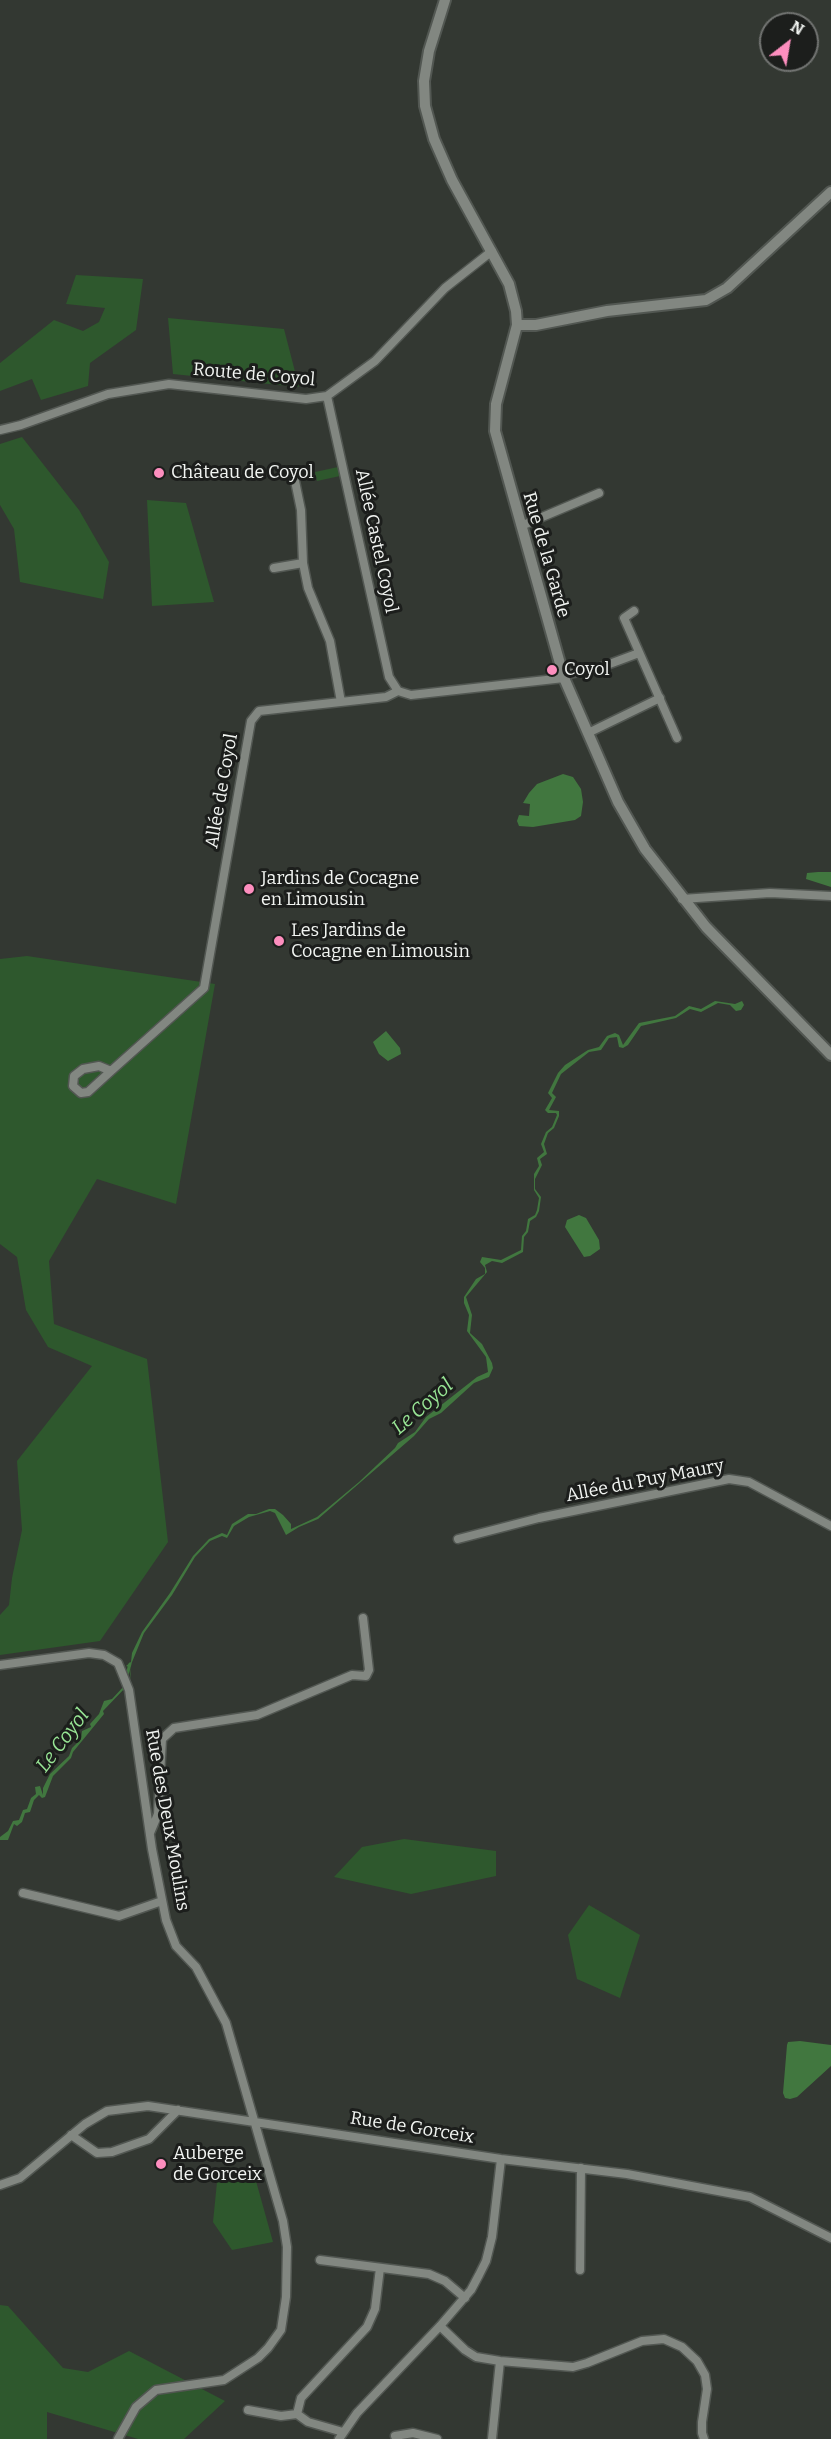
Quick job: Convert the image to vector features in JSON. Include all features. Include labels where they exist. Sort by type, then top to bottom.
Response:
[{"type":"main road","name":"Rue de la Garde","points":[[445,0],[429,51],[424,81],[425,106],[434,140],[452,180],[509,284],[516,311],[517,325],[496,404],[495,431],[563,676],[618,802],[645,849],[706,927],[831,1055]]},
{"type":"main road","points":[[517,325],[536,326],[607,311],[706,300],[727,288],[831,192]]},
{"type":"street","name":"Route de Coyol","points":[[0,430],[108,394],[169,384],[306,399],[327,396],[375,361],[445,288],[492,251]]},
{"type":"street","name":"Allée Castel Coyol","points":[[327,396],[389,677],[398,691]]},
{"type":"street","points":[[295,481],[301,510],[303,563],[308,588],[330,641],[342,702]]},
{"type":"street","points":[[521,526],[599,493]]},
{"type":"street","points":[[274,568],[303,563]]},
{"type":"street","points":[[634,611],[624,618],[677,738]]},
{"type":"street","name":"Allée de Coyol","points":[[111,1071],[204,988],[251,721],[259,711],[386,697],[398,691],[411,695],[563,676],[596,669],[639,653]]},
{"type":"street","points":[[588,733],[660,698]]},
{"type":"street","points":[[682,899],[770,894],[831,896]]},
{"type":"street","name":"Allée du Puy Maury","points":[[458,1539],[539,1518],[729,1479],[749,1482],[831,1526]]},
{"type":"street","points":[[149,1833],[158,1814],[162,1739],[174,1728],[257,1715],[352,1675],[366,1676],[369,1670],[363,1618]]},
{"type":"street","name":"Rue des Deux Moulins","points":[[0,1665],[89,1653],[104,1654],[118,1663],[129,1690],[149,1833],[166,1920],[176,1946],[196,1966],[226,2023],[286,2238],[286,2296],[281,2330],[268,2348],[258,2358],[224,2380],[156,2390],[136,2407],[118,2439]]},
{"type":"street","points":[[23,1893],[119,1916],[162,1901]]},
{"type":"street","name":"Rue de Gorceix","points":[[0,2185],[20,2178],[85,2124],[107,2111],[148,2106],[501,2158],[627,2174],[750,2197],[831,2238]]},
{"type":"street","points":[[71,2135],[97,2153],[112,2152],[149,2139],[178,2110]]},
{"type":"street","points":[[248,2409],[281,2416],[297,2414],[308,2422],[341,2435],[357,2413],[465,2298],[486,2261],[492,2238],[501,2158]]},
{"type":"street","points":[[580,2270],[581,2168]]},
{"type":"street","points":[[320,2260],[429,2274],[445,2281],[465,2298]]},
{"type":"street","points":[[297,2414],[301,2398],[367,2327],[375,2309],[380,2268]]},
{"type":"street","points":[[440,2326],[465,2350],[476,2357],[500,2361],[573,2367],[642,2341],[664,2340],[682,2347],[697,2361],[705,2375],[707,2389],[702,2422],[704,2439]]},
{"type":"street","points":[[492,2439],[500,2361]]},
{"type":"street","points":[[395,2436],[413,2433],[437,2439]]},
{"type":"shaded area","points":[[76,275],[143,279],[136,330],[90,363],[88,386],[41,400],[32,379],[0,391],[0,363],[54,320],[83,331],[99,322],[105,308],[66,304]]},
{"type":"shaded area","points":[[168,318],[284,329],[299,387],[173,374]]},
{"type":"shaded area","points":[[22,437],[79,510],[109,562],[103,599],[20,582],[14,529],[0,505],[0,444]]},
{"type":"shaded area","points":[[338,467],[340,476],[317,481],[315,472]]},
{"type":"shaded area","points":[[147,500],[186,503],[214,602],[152,606]]},
{"type":"shaded area","points":[[563,774],[573,777],[581,789],[583,802],[581,816],[575,820],[533,827],[519,826],[517,821],[519,815],[529,816],[530,804],[523,803],[529,793],[537,784]]},
{"type":"shaded area","points":[[831,872],[831,887],[806,879],[807,873]]},
{"type":"shaded area","points":[[27,956],[215,984],[176,1204],[97,1179],[49,1261],[54,1324],[147,1359],[168,1542],[100,1641],[0,1655],[0,1615],[9,1605],[22,1530],[17,1461],[92,1366],[48,1347],[26,1310],[17,1257],[0,1244],[0,959]]},
{"type":"shaded area","points":[[715,1001],[735,1004],[742,1001],[744,1005],[741,1010],[736,1011],[730,1005],[718,1003],[701,1012],[690,1009],[676,1018],[641,1026],[628,1045],[623,1048],[619,1047],[617,1037],[609,1038],[601,1050],[589,1052],[561,1074],[552,1093],[556,1097],[549,1110],[559,1111],[559,1116],[554,1128],[548,1133],[544,1144],[547,1154],[540,1159],[542,1165],[535,1179],[535,1189],[541,1197],[539,1211],[530,1221],[528,1232],[524,1237],[523,1252],[502,1263],[492,1261],[485,1265],[487,1272],[466,1297],[472,1315],[470,1333],[482,1344],[492,1363],[493,1368],[489,1377],[474,1383],[441,1413],[429,1419],[414,1436],[318,1519],[286,1535],[275,1513],[270,1511],[249,1517],[234,1526],[227,1538],[222,1536],[210,1541],[195,1557],[172,1595],[144,1633],[130,1667],[131,1681],[129,1667],[126,1666],[131,1662],[132,1653],[142,1632],[193,1556],[209,1539],[222,1533],[227,1535],[232,1524],[248,1514],[256,1514],[269,1509],[275,1509],[283,1515],[291,1524],[291,1529],[317,1517],[359,1482],[398,1443],[415,1432],[426,1417],[477,1377],[488,1372],[486,1357],[467,1331],[469,1315],[464,1297],[476,1279],[485,1274],[485,1268],[480,1262],[482,1257],[501,1260],[521,1250],[522,1236],[526,1231],[528,1219],[535,1215],[537,1210],[539,1198],[534,1190],[534,1174],[539,1166],[537,1158],[544,1152],[541,1144],[557,1115],[545,1110],[552,1098],[548,1093],[558,1073],[565,1065],[588,1050],[599,1047],[607,1036],[615,1033],[619,1035],[623,1045],[639,1023],[675,1016],[689,1006],[701,1009]]},
{"type":"shaded area","points":[[386,1031],[400,1048],[401,1054],[388,1061],[379,1054],[373,1042]]},
{"type":"shaded area","points":[[579,1215],[586,1218],[599,1240],[600,1249],[590,1256],[584,1257],[565,1227],[567,1220]]},
{"type":"shaded area","points":[[124,1686],[125,1688],[103,1711],[104,1714],[73,1752],[71,1758],[53,1776],[45,1797],[42,1798],[39,1795],[34,1800],[30,1812],[25,1813],[22,1822],[17,1826],[14,1824],[8,1840],[0,1840],[13,1821],[19,1820],[23,1810],[27,1809],[31,1798],[36,1794],[35,1787],[40,1786],[43,1795],[43,1788],[50,1774],[69,1756],[72,1748],[81,1739],[82,1731],[91,1727],[90,1724],[99,1714],[104,1701],[112,1699]]},
{"type":"shaded area","points":[[404,1839],[496,1851],[496,1876],[411,1894],[334,1877],[362,1847]]},
{"type":"shaded area","points":[[589,1905],[640,1935],[620,1998],[577,1979],[568,1935]]},
{"type":"shaded area","points":[[800,2041],[831,2045],[831,2066],[797,2097],[785,2098],[783,2093],[787,2045],[788,2042]]},
{"type":"shaded area","points":[[218,2172],[256,2181],[273,2242],[232,2250],[213,2222]]},
{"type":"shaded area","points":[[0,2305],[8,2306],[63,2368],[88,2372],[129,2351],[225,2401],[184,2439],[138,2439],[47,2412],[47,2439],[0,2439]]},
{"type":"waterway","name":"Le Coyol","points":[[126,1678],[130,1664]]},
{"type":"place","name":"Château de Coyol","points":[[159,473]]},
{"type":"place","name":"Coyol","points":[[552,670]]},
{"type":"place","name":"Jardins de Cocagne en Limousin","points":[[249,889]]},
{"type":"place","name":"Les Jardins de Cocagne en Limousin","points":[[279,941]]},
{"type":"place","name":"Auberge de Gorceix","points":[[161,2164]]}]
